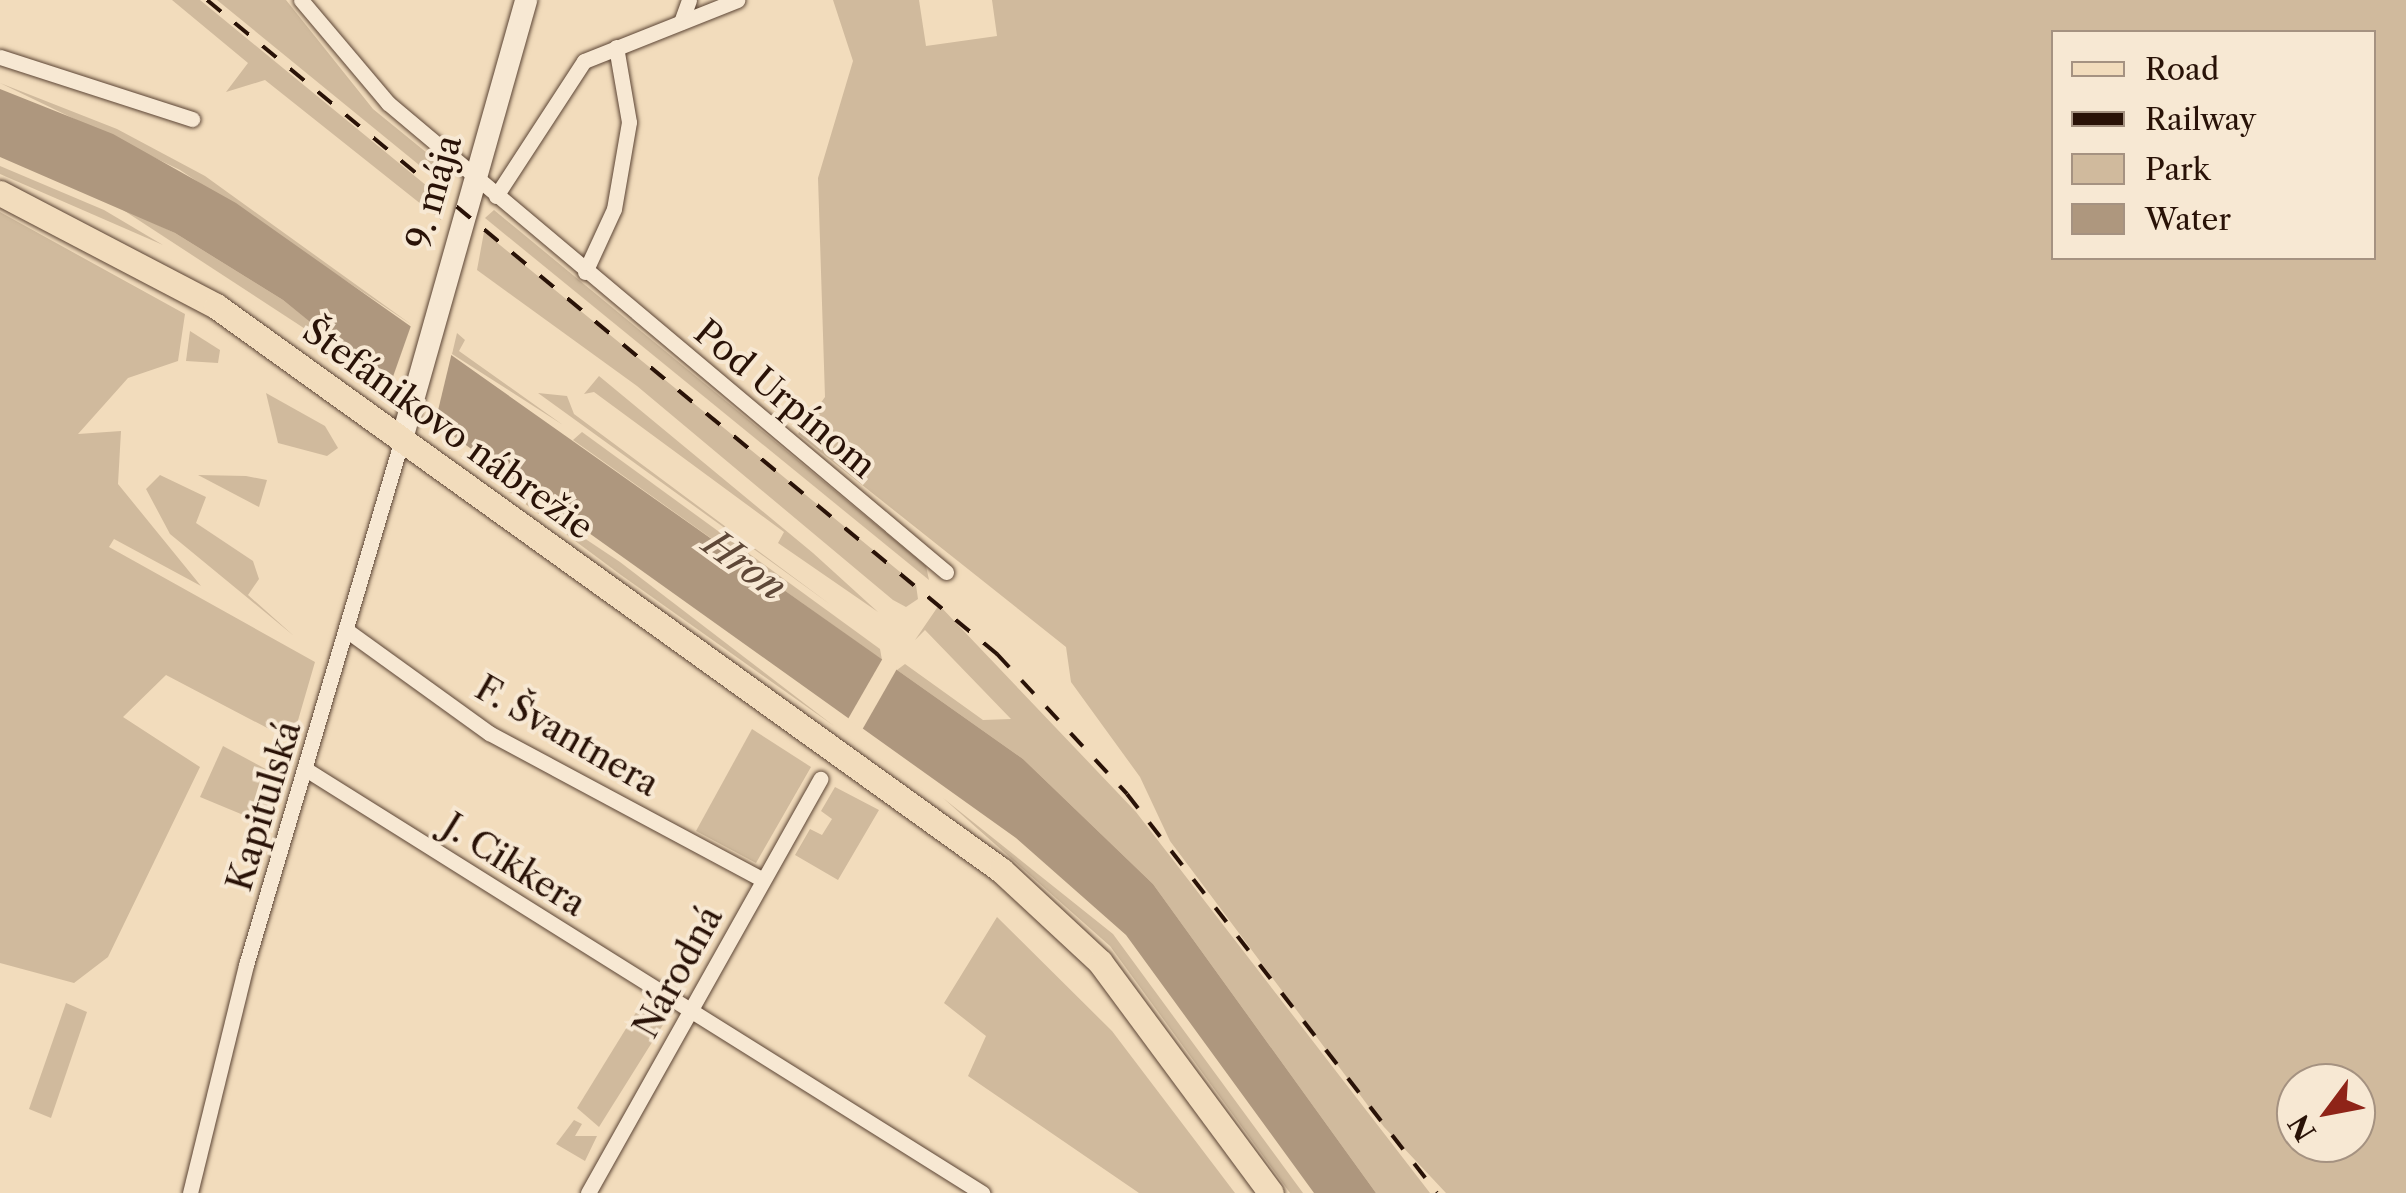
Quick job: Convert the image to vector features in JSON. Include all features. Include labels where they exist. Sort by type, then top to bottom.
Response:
[{"type":"main road","name":"9. mája","points":[[402,438],[526,0]]},
{"type":"main road","name":"Štefánikovo nábrežie","points":[[0,193],[173,279],[838,751],[1077,937],[1270,1193]]},
{"type":"street","name":"Pod Urpínom","points":[[301,0],[372,88],[585,272],[946,572]]},
{"type":"street","points":[[681,22],[689,0]]},
{"type":"street","points":[[496,196],[578,67],[616,46],[737,0]]},
{"type":"street","points":[[585,272],[614,209],[629,122],[616,46]]},
{"type":"street","points":[[0,57],[192,119]]},
{"type":"street","name":"Kapitulská","points":[[190,1193],[246,965],[349,632],[402,438]]},
{"type":"street","name":"F. Švantnera","points":[[349,632],[489,732],[763,880]]},
{"type":"street","name":"J. Cikkera","points":[[308,770],[982,1193]]},
{"type":"street","name":"Národná","points":[[588,1193],[820,779]]},
{"type":"green space","points":[[172,0],[200,0],[444,200],[441,220],[265,80],[226,92],[248,63]]},
{"type":"green space","points":[[217,0],[286,0],[373,109],[443,166],[451,191]]},
{"type":"green space","points":[[833,0],[919,0],[926,46],[997,36],[992,0],[2406,0],[2406,1193],[1446,1193],[1384,1127],[1170,841],[1140,777],[1071,682],[1066,647],[798,434],[825,397],[818,178],[853,61]]},
{"type":"green space","points":[[0,83],[117,129],[205,176],[412,325],[180,170]]},
{"type":"green space","points":[[0,166],[104,210],[163,245],[0,174]]},
{"type":"green space","points":[[117,206],[175,233],[283,300],[391,385]]},
{"type":"green space","points":[[494,210],[926,566],[929,580],[485,218]]},
{"type":"green space","points":[[0,212],[185,314],[178,361],[128,378],[78,434],[121,431],[118,484],[201,586],[114,539],[109,547],[315,662],[292,741],[166,675],[123,717],[200,767],[108,957],[74,983],[0,963]]},
{"type":"green space","points":[[484,232],[916,585],[918,599],[906,607],[893,600],[637,386],[477,270]]},
{"type":"green space","points":[[190,331],[220,350],[218,363],[186,361]]},
{"type":"green space","points":[[457,333],[465,340],[459,351],[563,425],[452,354]]},
{"type":"green space","points":[[599,376],[813,553],[878,612],[778,543],[784,532],[594,392],[584,394]]},
{"type":"green space","points":[[266,393],[325,426],[338,448],[327,456],[278,443]]},
{"type":"green space","points":[[538,393],[567,396],[574,414],[831,605]]},
{"type":"green space","points":[[582,432],[880,649],[882,660],[573,440]]},
{"type":"green space","points":[[458,454],[620,562],[834,726],[621,575]]},
{"type":"green space","points":[[160,475],[206,497],[196,523],[253,561],[259,579],[248,595],[294,636],[170,534],[146,489]]},
{"type":"green space","points":[[198,475],[246,476],[267,480],[259,507]]},
{"type":"green space","points":[[939,605],[1136,812],[1430,1193],[1376,1193],[1153,884],[1023,759],[897,670],[905,664],[983,720],[1011,719],[925,630],[915,640]]},
{"type":"green space","points":[[752,729],[811,767],[756,863],[696,831]]},
{"type":"green space","points":[[223,746],[277,775],[283,787],[270,826],[200,797]]},
{"type":"green space","points":[[835,787],[879,810],[838,880],[795,855],[810,829],[822,835],[832,819],[821,811]]},
{"type":"green space","points":[[943,798],[1113,934],[1303,1193],[1290,1193],[1110,946]]},
{"type":"green space","points":[[997,917],[1112,1031],[1235,1193],[1139,1193],[968,1076],[986,1036],[944,1003]]},
{"type":"green space","points":[[643,1001],[666,1020],[599,1127],[577,1108]]},
{"type":"green space","points":[[66,1003],[87,1012],[51,1118],[29,1109]]},
{"type":"green space","points":[[574,1120],[582,1124],[575,1136],[597,1136],[585,1161],[556,1144]]},
{"type":"water","name":"Hron","points":[[0,89],[113,134],[236,203],[1023,759],[1153,884],[1376,1193],[1314,1193],[1126,935],[1016,838],[435,423],[283,300],[175,233],[0,157]]},
{"type":"pier","points":[[413,320],[453,348],[435,423],[389,388]]},
{"type":"pier","points":[[883,658],[898,667],[862,730],[848,719]]},
{"type":"railway","points":[[207,0],[997,654],[1127,794],[1437,1193]]}]
